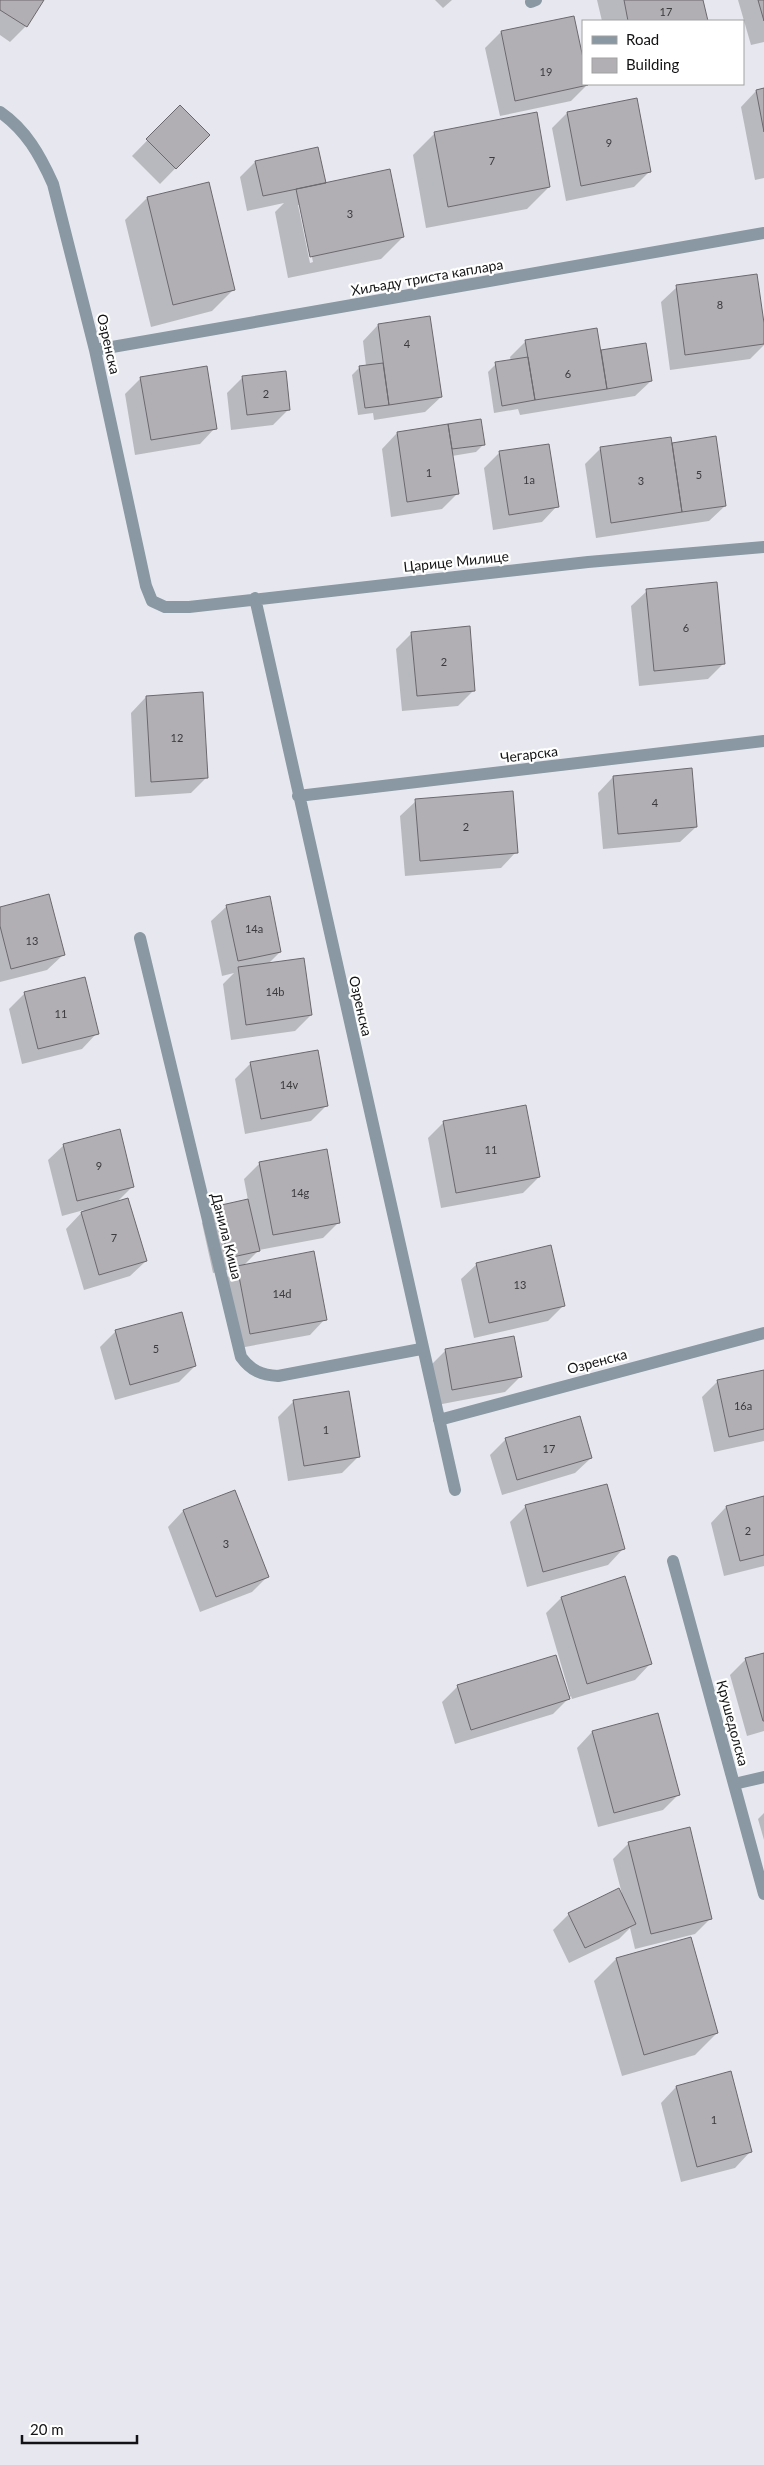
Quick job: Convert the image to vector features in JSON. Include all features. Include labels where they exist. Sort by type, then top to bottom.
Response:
[{"type":"street","name":"Озренска","points":[[0,112],[15,122],[30,141],[42,160],[53,184],[96,350],[146,586],[152,601]]},
{"type":"street","name":"Хиљаду триста каплара","points":[[96,350],[764,233]]},
{"type":"street","name":"Царице Милице","points":[[152,601],[165,607],[588,562],[764,547]]},
{"type":"street","name":"Озренска","points":[[255,598],[421,1349],[455,1490]]},
{"type":"street","name":"Чегарска","points":[[298,796],[764,741]]},
{"type":"street","name":"Данила Киша","points":[[140,938],[242,1357],[253,1370],[264,1375],[278,1376],[421,1349]]},
{"type":"street","name":"Озренска","points":[[439,1420],[764,1333]]},
{"type":"street","name":"Крушедолска","points":[[673,1561],[764,1894]]},
{"type":"street","points":[[734,1784],[764,1777]]},
{"type":"building","points":[[0,0],[44,0],[27,27],[0,10]]},
{"type":"building","points":[[624,0],[703,0],[708,20],[628,20]]},
{"type":"building","points":[[758,0],[764,0],[764,21]]},
{"type":"building","points":[[574,16],[582,53],[582,85],[588,85],[515,101],[501,31]]},
{"type":"building","points":[[764,88],[764,132],[756,90]]},
{"type":"building","points":[[637,98],[651,172],[581,186],[567,112]]},
{"type":"building","points":[[180,105],[210,135],[176,169],[146,139]]},
{"type":"building","points":[[537,112],[550,187],[448,207],[434,132]]},
{"type":"building","points":[[318,147],[326,183],[263,196],[255,161]]},
{"type":"building","points":[[390,169],[404,237],[310,257],[296,189]]},
{"type":"building","points":[[209,182],[235,290],[173,305],[147,197]]},
{"type":"building","points":[[757,274],[764,323],[764,344],[685,355],[676,285]]},
{"type":"building","points":[[430,316],[442,397],[389,405],[378,324]]},
{"type":"building","points":[[597,328],[607,389],[535,400],[525,340]]},
{"type":"building","points":[[646,343],[652,381],[607,389],[601,350]]},
{"type":"building","points":[[528,357],[535,400],[502,406],[495,362]]},
{"type":"building","points":[[383,363],[389,405],[365,408],[359,366]]},
{"type":"building","points":[[207,366],[217,429],[151,440],[140,377]]},
{"type":"building","points":[[286,371],[290,410],[247,415],[242,376]]},
{"type":"building","points":[[481,419],[485,445],[452,449],[448,424]]},
{"type":"building","points":[[448,424],[459,494],[407,502],[397,432]]},
{"type":"building","points":[[716,436],[726,506],[682,512],[672,443]]},
{"type":"building","points":[[671,437],[682,512],[611,523],[600,447]]},
{"type":"building","points":[[549,444],[559,507],[509,515],[499,451]]},
{"type":"building","points":[[717,582],[725,664],[654,671],[646,589]]},
{"type":"building","points":[[470,626],[475,691],[417,696],[411,632]]},
{"type":"building","points":[[203,692],[208,778],[151,782],[146,696]]},
{"type":"building","points":[[692,768],[697,827],[618,834],[613,776]]},
{"type":"building","points":[[513,791],[518,853],[420,861],[415,799]]},
{"type":"building","points":[[49,894],[65,955],[11,969],[0,926],[0,907]]},
{"type":"building","points":[[270,896],[281,952],[238,961],[226,905]]},
{"type":"building","points":[[304,958],[312,1015],[246,1025],[238,967]]},
{"type":"building","points":[[85,977],[99,1034],[38,1049],[24,992]]},
{"type":"building","points":[[318,1050],[328,1106],[261,1119],[250,1062]]},
{"type":"building","points":[[526,1105],[540,1177],[456,1193],[443,1121]]},
{"type":"building","points":[[120,1129],[134,1187],[77,1201],[63,1144]]},
{"type":"building","points":[[327,1149],[340,1223],[273,1235],[259,1162]]},
{"type":"building","points":[[128,1198],[147,1261],[99,1275],[81,1212]]},
{"type":"building","points":[[248,1199],[260,1251],[228,1258],[217,1206]]},
{"type":"building","points":[[551,1245],[565,1306],[489,1323],[476,1263]]},
{"type":"building","points":[[314,1251],[327,1320],[250,1334],[237,1266]]},
{"type":"building","points":[[182,1312],[196,1366],[130,1385],[115,1330]]},
{"type":"building","points":[[514,1336],[522,1377],[452,1390],[445,1349]]},
{"type":"building","points":[[764,1370],[764,1429],[729,1437],[717,1380]]},
{"type":"building","points":[[349,1391],[360,1457],[304,1466],[293,1400]]},
{"type":"building","points":[[580,1416],[592,1458],[517,1480],[505,1438]]},
{"type":"building","points":[[607,1484],[625,1549],[543,1572],[525,1505]]},
{"type":"building","points":[[235,1490],[269,1577],[216,1597],[183,1510]]},
{"type":"building","points":[[764,1496],[764,1555],[740,1561],[726,1506]]},
{"type":"building","points":[[625,1576],[652,1664],[587,1684],[561,1597]]},
{"type":"building","points":[[764,1653],[764,1721],[763,1721],[745,1658]]},
{"type":"building","points":[[556,1655],[570,1699],[471,1730],[457,1685]]},
{"type":"building","points":[[658,1713],[680,1795],[614,1813],[592,1731]]},
{"type":"building","points":[[690,1827],[712,1919],[651,1934],[628,1842]]},
{"type":"building","points":[[619,1888],[636,1924],[585,1948],[568,1913]]},
{"type":"building","points":[[691,1937],[718,2033],[644,2055],[616,1958]]},
{"type":"building","points":[[731,2071],[752,2152],[697,2167],[676,2086]]}]
